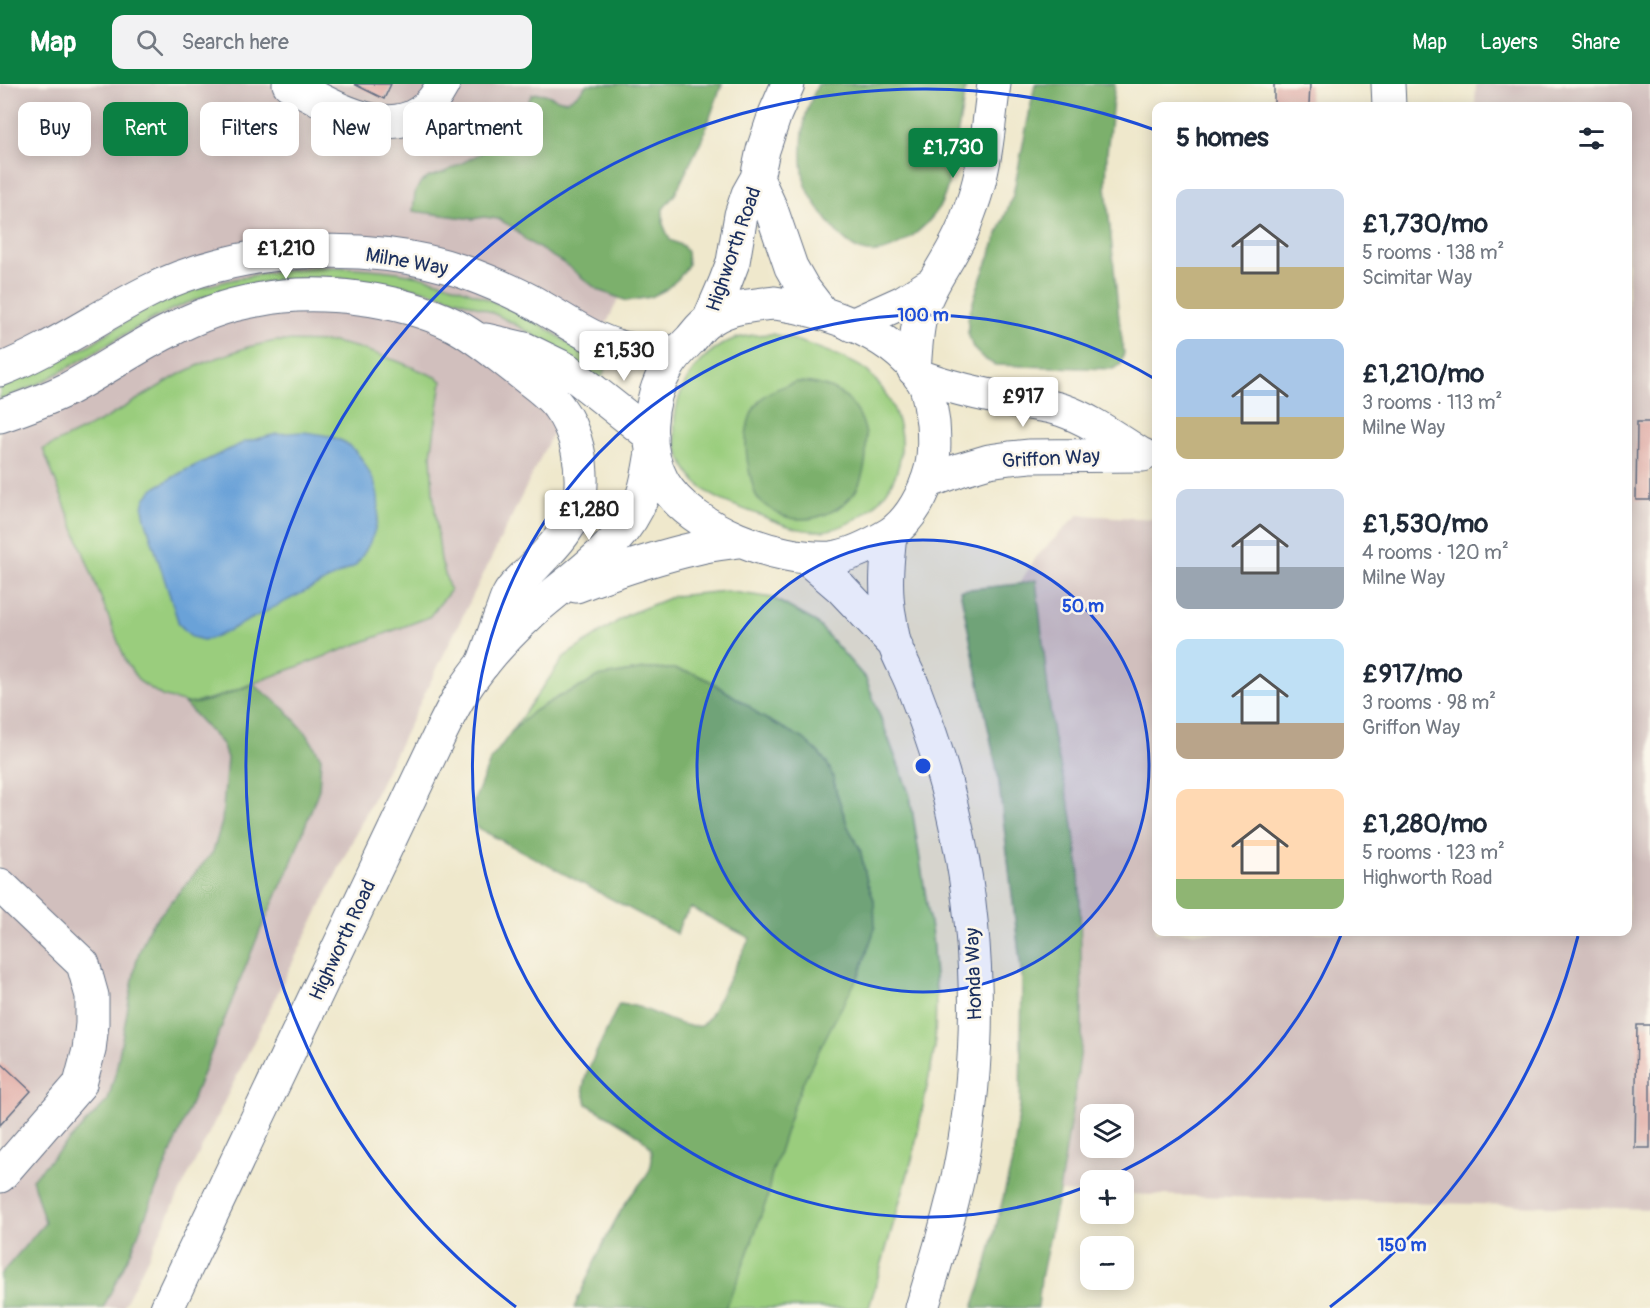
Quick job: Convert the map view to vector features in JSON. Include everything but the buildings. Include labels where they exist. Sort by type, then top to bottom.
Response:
[{"type":"main road","points":[[289,84],[346,112],[381,122],[405,119],[416,114],[434,99],[443,84]]},
{"type":"main road","name":"Highworth Road","points":[[166,1308],[460,696],[482,666],[528,616],[601,554],[633,517],[645,490],[651,444],[652,412],[657,390],[667,368],[678,352],[708,320],[729,273],[741,215],[748,194],[757,178],[763,150],[788,84]]},
{"type":"main road","points":[[916,373],[923,307],[933,283],[964,227],[977,189],[986,146],[994,84]]},
{"type":"main road","points":[[1388,84],[1389,102]]},
{"type":"main road","name":"Highworth Road","points":[[757,178],[771,209],[791,267],[803,288],[837,319]]},
{"type":"main road","name":"Milne Way","points":[[0,370],[38,353],[147,292],[179,278],[218,264],[250,258],[321,251],[356,251],[439,264],[508,290],[584,333],[605,342],[634,349],[678,352]]},
{"type":"main road","points":[[837,319],[903,302],[933,283]]},
{"type":"main road","points":[[0,416],[66,389],[150,341],[195,319],[233,305],[259,299],[317,295],[345,297],[382,302],[433,316],[476,337],[525,349],[566,369],[651,444],[663,481],[676,499],[698,518],[739,541],[780,553],[833,558],[856,551],[896,530],[927,482],[933,461],[934,437],[926,388],[896,350],[878,337],[837,319],[797,306],[775,303],[754,305],[731,310],[708,320]]},
{"type":"main road","points":[[476,337],[557,405],[568,422],[578,447],[581,474],[580,499],[574,516],[554,546],[508,596],[482,666]]},
{"type":"main road","name":"Griffon Way","points":[[916,373],[943,385],[970,392],[1059,409],[1079,417],[1149,456]]},
{"type":"main road","name":"Griffon Way","points":[[927,482],[989,461],[1010,458],[1149,456]]},
{"type":"main road","name":"Honda Way","points":[[890,534],[886,575],[887,599],[896,646],[915,690],[953,812],[964,867],[975,961],[976,1004],[967,1127],[949,1215],[922,1308]]},
{"type":"main road","name":"Highworth Road","points":[[552,595],[671,555],[699,547],[739,541]]},
{"type":"main road","name":"Honda Way","points":[[805,557],[840,587],[896,646]]},
{"type":"main road","points":[[0,885],[83,964],[92,996],[89,1050],[80,1084],[0,1176]]},
{"type":"shaded area","points":[[0,84],[724,84],[123,1308],[0,1308]]},
{"type":"shaded area","points":[[1476,84],[1650,84],[1650,1209],[1134,1194],[1134,1170],[1080,1170],[1080,1193],[1059,1192],[1082,1041],[1079,868],[1071,812],[1053,735],[1036,581],[1019,584],[1037,556],[1078,515],[1152,519],[1152,936],[1632,936],[1632,102],[1475,102]]},
{"type":"green space","points":[[587,84],[722,84],[702,139],[675,194],[663,209],[663,224],[670,240],[683,246],[687,252],[688,265],[679,278],[665,290],[651,297],[627,301],[598,290],[565,264],[527,241],[511,226],[498,219],[484,217],[473,219],[413,211],[415,193],[420,183],[476,156],[543,156],[543,102],[528,102],[532,94],[540,93],[564,101],[578,94]]},
{"type":"green space","points":[[818,84],[966,84],[948,186],[942,201],[926,224],[897,246],[885,251],[873,252],[853,247],[834,229],[808,191],[802,166],[803,131],[806,114]]},
{"type":"green space","points":[[1035,84],[1115,84],[1107,152],[1106,186],[1124,353],[1121,364],[1113,369],[995,365],[984,359],[973,348],[968,333],[968,318],[978,286],[1013,195]]},
{"type":"green space","points":[[316,267],[390,271],[447,284],[486,298],[524,316],[545,327],[579,351],[607,364],[601,380],[511,322],[478,307],[439,294],[359,279],[299,278],[240,286],[182,305],[145,323],[38,384],[0,400],[0,386],[74,353],[142,312],[171,298],[232,280]]},
{"type":"green space","points":[[772,334],[823,350],[861,367],[882,389],[893,407],[899,426],[901,445],[899,464],[892,482],[881,499],[864,514],[839,527],[822,531],[797,528],[781,524],[717,498],[697,483],[684,466],[677,447],[675,427],[677,407],[683,388],[693,371],[706,356],[729,341],[747,336]]},
{"type":"green space","points":[[276,341],[334,342],[397,361],[442,381],[431,455],[441,560],[450,591],[429,617],[217,697],[190,704],[162,696],[139,681],[126,662],[43,449],[105,419],[178,375],[248,347]],"holes":[[[277,434],[329,436],[346,443],[362,459],[179,624],[167,584],[153,489],[184,471],[245,442]]]},
{"type":"green space","points":[[796,382],[821,385],[842,395],[857,411],[866,437],[864,468],[855,492],[838,508],[807,519],[784,516],[759,500],[751,479],[746,446],[748,425],[756,405],[770,392]]},
{"type":"green space","points":[[1036,580],[1053,735],[1071,812],[1079,868],[1082,1041],[1059,1192],[1041,1278],[1038,1308],[973,1308],[983,1279],[1013,1158],[1020,1105],[1022,979],[998,776],[960,590]]},
{"type":"green space","points":[[726,591],[773,598],[816,622],[866,679],[910,796],[932,936],[936,991],[935,1047],[913,1156],[869,1308],[651,1308],[874,900],[867,882],[860,849],[848,827],[833,776],[804,739],[760,716],[749,706],[710,681],[695,674],[674,669],[645,669],[597,677],[534,711],[512,731],[565,656],[627,615],[674,596]]},
{"type":"green space","points":[[645,669],[674,669],[695,674],[710,681],[749,706],[760,716],[804,739],[818,752],[827,763],[833,776],[848,827],[860,849],[867,882],[874,900],[875,928],[860,973],[803,1082],[771,1177],[767,1199],[739,1277],[725,1308],[574,1308],[612,1227],[627,1201],[649,1171],[652,1157],[651,1149],[641,1137],[587,1104],[583,1088],[587,1072],[619,1004],[638,1007],[684,1025],[701,1026],[709,1017],[750,938],[691,908],[681,921],[677,934],[476,827],[474,801],[490,761],[512,731],[534,711],[597,677]]},
{"type":"green space","points":[[253,684],[284,708],[307,734],[321,758],[319,789],[291,864],[260,931],[131,1252],[103,1308],[0,1308],[0,1275],[45,1223],[32,1179],[108,1100],[116,1071],[137,958],[149,928],[213,852],[222,822],[227,758],[222,744],[184,703],[199,703]]},
{"type":"water","points":[[303,432],[329,436],[344,442],[355,451],[366,466],[376,487],[378,498],[375,529],[367,548],[355,566],[216,637],[203,640],[192,637],[179,624],[145,519],[143,508],[145,499],[153,489],[184,471],[245,442],[277,434]]}]
